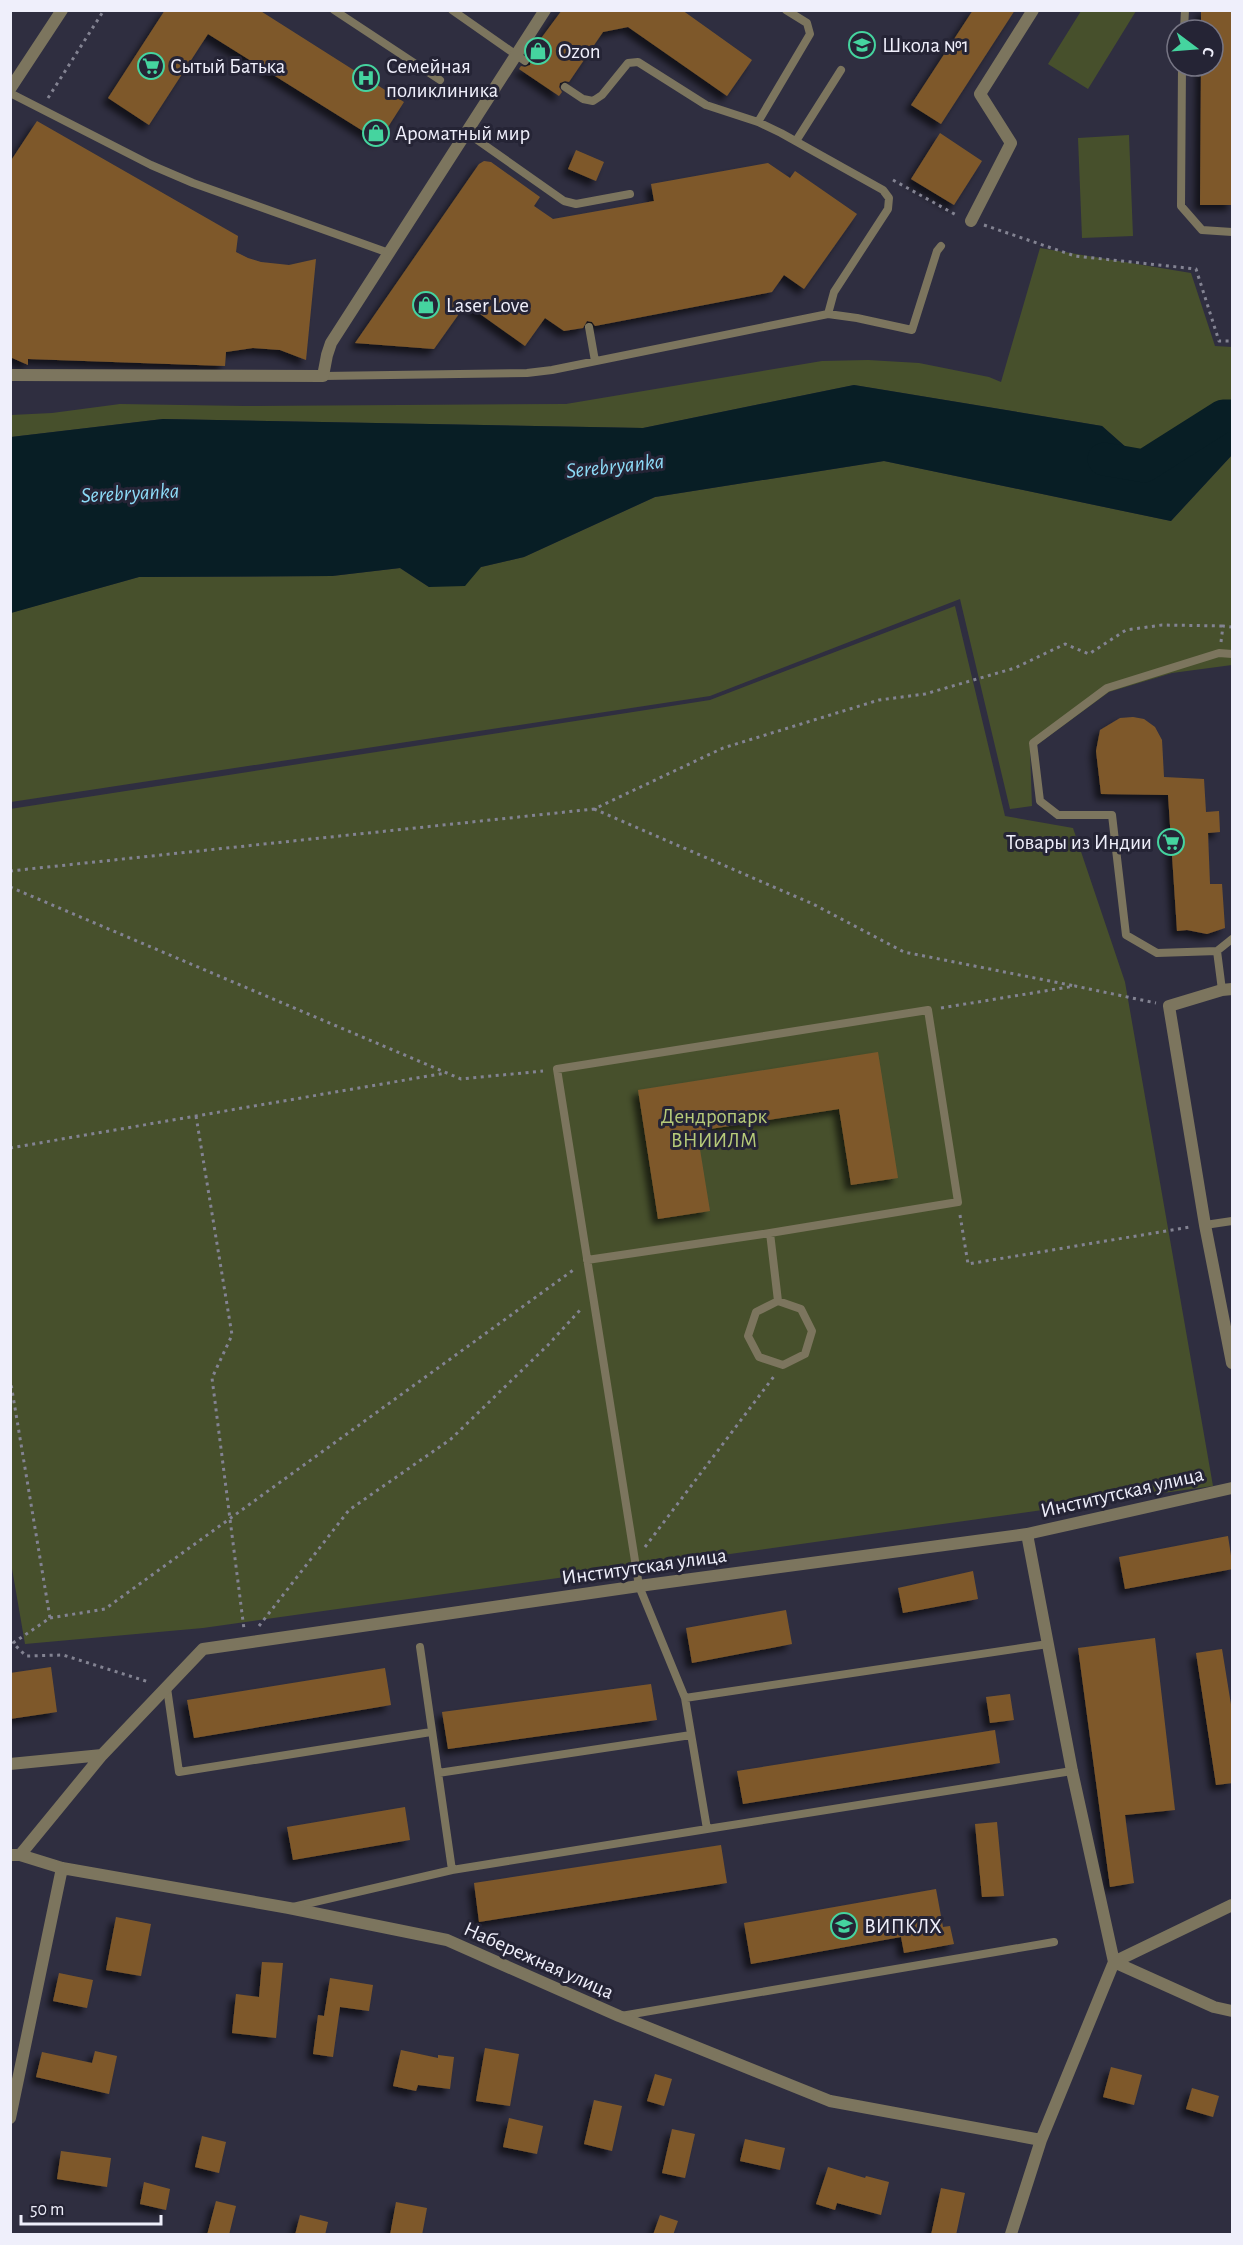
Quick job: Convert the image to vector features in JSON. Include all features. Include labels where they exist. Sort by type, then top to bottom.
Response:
[{"type":"street","points":[[10,91],[62,10]]},
{"type":"street","points":[[10,375],[323,376],[332,343],[466,132],[520,58],[545,10]]},
{"type":"street","points":[[971,221],[1011,143],[980,94],[1033,10]]},
{"type":"street","points":[[1227,990],[1170,1006],[1205,1225],[1233,1363]]},
{"type":"street","name":"Институтская улица","points":[[15,1855],[102,1755],[203,1649],[639,1586],[1027,1534],[1233,1488]]},
{"type":"street","points":[[1011,2235],[1041,2140],[1114,1962],[1072,1771],[1027,1534]]},
{"type":"street","points":[[10,1764],[102,1755]]},
{"type":"street","name":"Набережная улица","points":[[15,1855],[62,1868],[289,1908],[447,1940],[619,2016],[830,2101],[1041,2140]]},
{"type":"street","points":[[10,2118],[62,1868]]},
{"type":"street","points":[[1114,1962],[1233,1905]]},
{"type":"street","points":[[1114,1962],[1214,2007],[1233,2011]]},
{"type":"lane","points":[[334,10],[347,14],[440,80]]},
{"type":"lane","points":[[452,10],[520,58]]},
{"type":"lane","points":[[758,122],[810,34],[807,23],[786,10]]},
{"type":"lane","points":[[565,87],[583,99],[593,101],[602,95],[628,63],[638,62],[706,105],[758,122],[883,190],[889,198],[888,209],[834,292],[828,314]]},
{"type":"lane","points":[[796,141],[841,70]]},
{"type":"lane","points":[[1182,78],[1181,207],[1202,230],[1233,232]]},
{"type":"lane","points":[[10,91],[41,110],[193,183],[389,253]]},
{"type":"lane","points":[[466,132],[564,201],[576,204],[630,194]]},
{"type":"lane","points":[[323,376],[527,373],[828,314],[912,330],[937,251],[941,246]]},
{"type":"lane","points":[[589,327],[595,361]]},
{"type":"lane","points":[[1233,654],[1219,653],[1107,688],[1033,743],[1040,801],[1058,815],[1112,815],[1126,935],[1157,953],[1216,951],[1233,939]]},
{"type":"lane","points":[[1216,951],[1227,990]]},
{"type":"lane","points":[[587,1260],[958,1202],[928,1010],[557,1069],[587,1260],[639,1586],[685,1698],[707,1829]]},
{"type":"lane","points":[[1205,1225],[1233,1221]]},
{"type":"lane","points":[[770,1233],[778,1301]]},
{"type":"lane","points":[[778,1301],[801,1309],[813,1331],[805,1354],[783,1365],[759,1358],[748,1336],[756,1312],[778,1301]]},
{"type":"lane","points":[[685,1698],[1048,1644]]},
{"type":"lane","points":[[420,1647],[452,1870]]},
{"type":"lane","points":[[167,1688],[179,1772],[431,1732]]},
{"type":"lane","points":[[438,1773],[691,1735]]},
{"type":"lane","points":[[289,1908],[452,1870],[1072,1771]]},
{"type":"lane","points":[[619,2016],[1054,1942]]},
{"type":"path","points":[[41,110],[104,10]]},
{"type":"path","points":[[892,179],[971,221],[1075,256],[1196,269],[1219,341],[1233,341]]},
{"type":"path","points":[[10,871],[594,809],[723,748],[879,700],[925,694],[1015,668],[1065,644],[1089,654],[1126,630],[1162,625],[1233,627]]},
{"type":"path","points":[[1219,653],[1223,626]]},
{"type":"path","points":[[594,809],[813,904],[904,952],[1170,1006]]},
{"type":"path","points":[[10,887],[461,1079],[557,1069]]},
{"type":"path","points":[[928,1010],[1075,986]]},
{"type":"path","points":[[10,1148],[448,1073]]},
{"type":"path","points":[[196,1116],[232,1335],[212,1378],[245,1643]]},
{"type":"path","points":[[958,1202],[968,1264],[1205,1225]]},
{"type":"path","points":[[167,1688],[63,1654],[26,1656],[13,1643],[50,1618],[105,1609],[587,1260]]},
{"type":"path","points":[[245,1643],[349,1510],[451,1439],[548,1345],[593,1296]]},
{"type":"path","points":[[635,1560],[783,1365]]},
{"type":"path","points":[[10,1378],[50,1618]]},
{"type":"green space","points":[[1081,11],[1136,11],[1088,89],[1048,64]]},
{"type":"green space","points":[[1129,135],[1133,236],[1082,238],[1078,138]]},
{"type":"green space","points":[[1040,248],[1191,273],[1215,346],[1232,347],[1232,419],[1168,465],[1146,465],[1102,426],[854,385],[643,428],[163,419],[11,437],[11,415],[52,413],[120,404],[244,406],[566,404],[822,361],[868,360],[919,363],[989,377],[1001,382]]},
{"type":"green space","points":[[1232,455],[1232,665],[1172,673],[1109,692],[1030,750],[1032,806],[1010,809],[960,599],[710,696],[11,802],[10,613],[139,577],[332,576],[400,568],[429,587],[481,567],[524,557],[655,497],[884,461],[1171,521]]},
{"type":"green space","name":"Дендропарк ВНИИЛМ","points":[[955,606],[1005,816],[1073,828],[1125,982],[1213,1486],[203,1628],[25,1644],[10,1557],[10,809],[710,700]]},
{"type":"water","points":[[854,385],[1102,426],[1146,465],[1168,465],[1232,419],[1232,455],[1171,521],[884,461],[655,497],[524,557],[481,567],[465,586],[429,587],[400,568],[332,576],[139,577],[11,613],[11,437],[163,419],[643,428]]},
{"type":"building","points":[[165,10],[259,10],[404,102],[379,141],[208,34],[149,125],[108,98]]},
{"type":"building","points":[[562,10],[682,10],[752,60],[727,96],[628,27],[603,32],[569,82],[560,83],[559,87],[562,92],[559,96],[519,69],[521,66],[530,65],[531,61],[528,56]]},
{"type":"building","points":[[973,10],[1015,10],[941,124],[911,105]]},
{"type":"building","points":[[1201,10],[1233,10],[1233,205],[1200,205],[1201,78],[1225,78],[1225,18],[1201,18]]},
{"type":"building","points":[[37,121],[238,236],[236,252],[248,258],[289,265],[316,259],[306,360],[280,350],[253,348],[226,352],[225,366],[28,359],[28,365],[10,357],[10,162]]},
{"type":"building","points":[[940,133],[982,161],[954,205],[911,179]]},
{"type":"building","points":[[576,150],[604,162],[596,181],[568,169]]},
{"type":"building","points":[[484,161],[491,162],[540,197],[534,206],[553,219],[654,201],[651,184],[768,163],[790,178],[795,171],[857,214],[804,289],[784,275],[772,292],[595,326],[592,322],[587,321],[583,328],[564,331],[545,318],[525,346],[466,304],[434,349],[355,343],[479,164]]},
{"type":"building","points":[[1120,718],[1144,719],[1155,727],[1162,740],[1164,777],[1204,779],[1206,812],[1219,811],[1220,832],[1208,833],[1210,884],[1222,884],[1225,928],[1207,934],[1187,930],[1177,931],[1168,795],[1101,794],[1096,751],[1100,730]]},
{"type":"building","points":[[878,1052],[898,1178],[851,1185],[839,1109],[697,1131],[710,1211],[658,1219],[638,1090]]},
{"type":"building","points":[[1228,1536],[1233,1569],[1125,1589],[1119,1557]]},
{"type":"building","points":[[973,1571],[978,1599],[903,1613],[898,1588]]},
{"type":"building","points":[[786,1610],[792,1644],[692,1663],[686,1628]]},
{"type":"building","points":[[1155,1638],[1175,1810],[1125,1815],[1134,1883],[1110,1887],[1078,1648]]},
{"type":"building","points":[[1222,1649],[1233,1717],[1233,1783],[1216,1785],[1196,1653]]},
{"type":"building","points":[[51,1667],[57,1712],[10,1719],[10,1673]]},
{"type":"building","points":[[385,1668],[391,1705],[194,1738],[187,1700]]},
{"type":"building","points":[[651,1684],[657,1720],[448,1749],[442,1712]]},
{"type":"building","points":[[1010,1694],[1014,1720],[990,1723],[986,1697]]},
{"type":"building","points":[[995,1730],[1000,1763],[743,1804],[737,1771]]},
{"type":"building","points":[[405,1807],[410,1840],[293,1860],[287,1827]]},
{"type":"building","points":[[997,1822],[1004,1896],[982,1897],[975,1824]]},
{"type":"building","points":[[721,1845],[727,1883],[479,1922],[474,1883]]},
{"type":"building","name":"ВИПКЛХ","points":[[936,1889],[943,1927],[950,1926],[954,1944],[904,1953],[901,1937],[751,1964],[744,1923]]},
{"type":"building","points":[[116,1917],[151,1924],[141,1976],[106,1970]]},
{"type":"building","points":[[262,1962],[283,1963],[276,2038],[232,2033],[236,1994],[259,1997]]},
{"type":"building","points":[[59,1973],[93,1980],[87,2008],[53,2001]]},
{"type":"building","points":[[330,1978],[373,1985],[369,2011],[340,2007],[333,2057],[313,2054],[318,2015],[324,2016]]},
{"type":"building","points":[[485,2048],[519,2054],[510,2106],[476,2101]]},
{"type":"building","points":[[401,2050],[438,2058],[438,2055],[454,2057],[450,2089],[418,2085],[416,2091],[393,2086]]},
{"type":"building","points":[[95,2051],[117,2056],[109,2094],[36,2077],[42,2052],[92,2063]]},
{"type":"building","points":[[1111,2067],[1142,2075],[1134,2105],[1103,2097]]},
{"type":"building","points":[[655,2074],[672,2079],[664,2106],[647,2101]]},
{"type":"building","points":[[1192,2088],[1219,2096],[1213,2117],[1186,2109]]},
{"type":"building","points":[[594,2100],[622,2106],[612,2151],[584,2144]]},
{"type":"building","points":[[509,2118],[543,2126],[537,2154],[503,2147]]},
{"type":"building","points":[[672,2129],[695,2134],[685,2178],[662,2173]]},
{"type":"building","points":[[202,2136],[226,2142],[219,2173],[195,2167]]},
{"type":"building","points":[[745,2139],[785,2148],[780,2170],[740,2161]]},
{"type":"building","points":[[61,2151],[111,2158],[107,2187],[57,2179]]},
{"type":"building","points":[[828,2167],[865,2178],[866,2176],[889,2182],[881,2215],[837,2203],[835,2210],[816,2204]]},
{"type":"building","points":[[144,2182],[170,2189],[166,2210],[140,2204]]},
{"type":"building","points":[[941,2188],[965,2193],[956,2235],[931,2235]]},
{"type":"building","points":[[216,2201],[236,2206],[229,2235],[207,2235]]},
{"type":"building","points":[[396,2202],[427,2208],[422,2235],[390,2235]]},
{"type":"building","points":[[300,2215],[328,2222],[325,2235],[295,2235]]},
{"type":"building","points":[[660,2215],[678,2221],[673,2235],[653,2235]]},
{"type":"waterway","name":"Serebryanka","points":[[1104,459],[1144,466],[1223,416],[1232,416]]},
{"type":"place","name":"Школа №1","points":[[862,45]]},
{"type":"place","name":"Ozon","points":[[538,51]]},
{"type":"place","name":"Сытый Батька","points":[[151,66]]},
{"type":"place","name":"Семейная поликлиника","points":[[366,78]]},
{"type":"place","name":"Ароматный мир","points":[[376,133]]},
{"type":"place","name":"Laser Love","points":[[426,305]]},
{"type":"place","name":"Товары из Индии","points":[[1171,842]]},
{"type":"place","name":"ВИПКЛХ","points":[[844,1926]]}]
